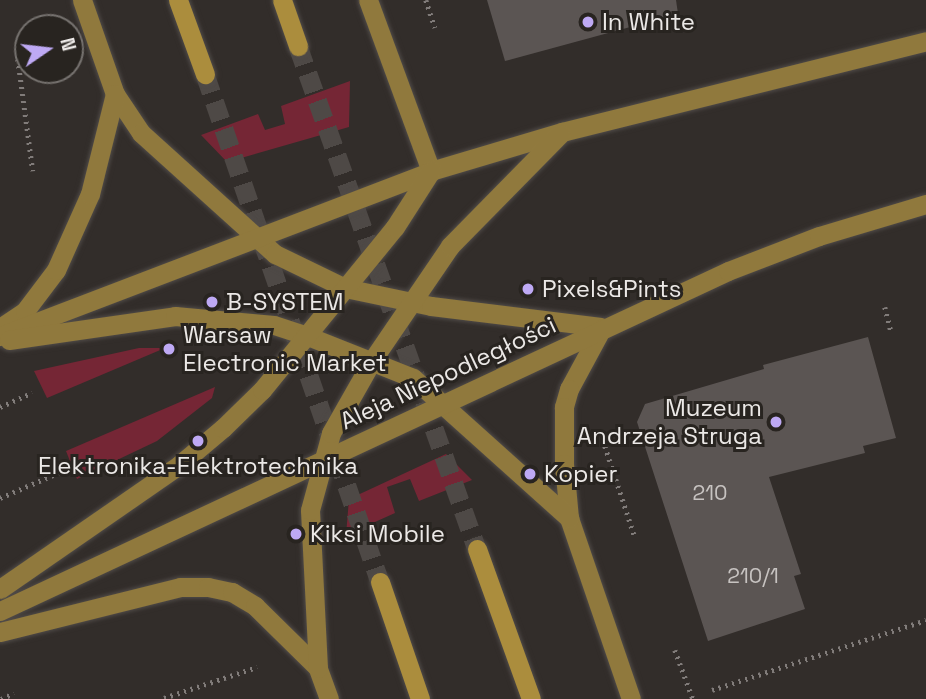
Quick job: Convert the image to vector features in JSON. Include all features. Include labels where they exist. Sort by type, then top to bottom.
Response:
[{"type":"main road","points":[[82,0],[115,94],[141,133],[275,254],[345,288],[413,303],[602,327],[576,369],[564,407],[569,518],[631,699]]},
{"type":"main road","points":[[178,0],[205,74]]},
{"type":"main road","points":[[282,0],[298,46]]},
{"type":"main road","points":[[368,0],[431,171]]},
{"type":"main road","points":[[0,335],[431,171],[562,132],[926,41]]},
{"type":"main road","points":[[0,328],[25,311],[56,270],[90,194],[115,94]]},
{"type":"main road","points":[[329,699],[318,668],[310,510],[331,433],[373,359],[450,246],[562,132]]},
{"type":"main road","points":[[0,589],[187,458],[262,390],[395,227],[431,171]]},
{"type":"main road","name":"Aleja Niepodległości","points":[[0,611],[602,327],[777,251],[926,204]]},
{"type":"main road","points":[[0,342],[175,316],[274,325],[373,359],[413,378],[443,402],[569,518]]},
{"type":"main road","points":[[477,549],[531,699]]},
{"type":"main road","points":[[380,582],[420,699]]},
{"type":"main road","points":[[0,632],[180,587],[208,587],[232,592],[255,606],[318,668]]},
{"type":"path","points":[[426,0],[435,28]]},
{"type":"path","points":[[22,84],[33,171]]},
{"type":"path","points":[[885,307],[891,331]]},
{"type":"path","points":[[0,407],[32,393]]},
{"type":"path","points":[[605,446],[634,534]]},
{"type":"path","points":[[0,498],[60,472]]},
{"type":"path","points":[[712,690],[926,620]]},
{"type":"path","points":[[675,650],[693,699]]},
{"type":"path","points":[[164,698],[257,667]]},
{"type":"path","points":[[1,699],[14,693]]},
{"type":"shaded area","points":[[350,81],[349,127],[227,162],[201,135],[258,114],[265,130],[285,124],[281,106]]},
{"type":"shaded area","points":[[139,348],[165,348],[47,398],[34,371]]},
{"type":"shaded area","points":[[215,387],[212,398],[157,441],[77,479],[66,451]]},
{"type":"shaded area","points":[[446,454],[472,480],[419,501],[410,479],[387,487],[395,513],[346,535],[349,499]]},
{"type":"building","points":[[487,0],[676,0],[678,14],[505,61]]},
{"type":"building","points":[[868,337],[896,438],[863,446],[865,453],[769,477],[801,574],[794,576],[805,609],[708,641],[637,422],[645,404],[764,369],[763,365]]},
{"type":"tunnel","points":[[298,46],[477,549]]},
{"type":"tunnel","points":[[205,74],[380,582]]},
{"type":"place","name":"In White","points":[[588,22]]},
{"type":"place","name":"Pixels&Pints","points":[[528,289]]},
{"type":"place","name":"B-SYSTEM","points":[[212,302]]},
{"type":"place","name":"Warsaw Electronic Market","points":[[169,349]]},
{"type":"place","name":"Muzeum Andrzeja Struga","points":[[776,422]]},
{"type":"place","name":"Elektronika-Elektrotechnika","points":[[198,441]]},
{"type":"place","name":"Kopier","points":[[530,474]]},
{"type":"place","name":"Kiksi Mobile","points":[[296,534]]}]
